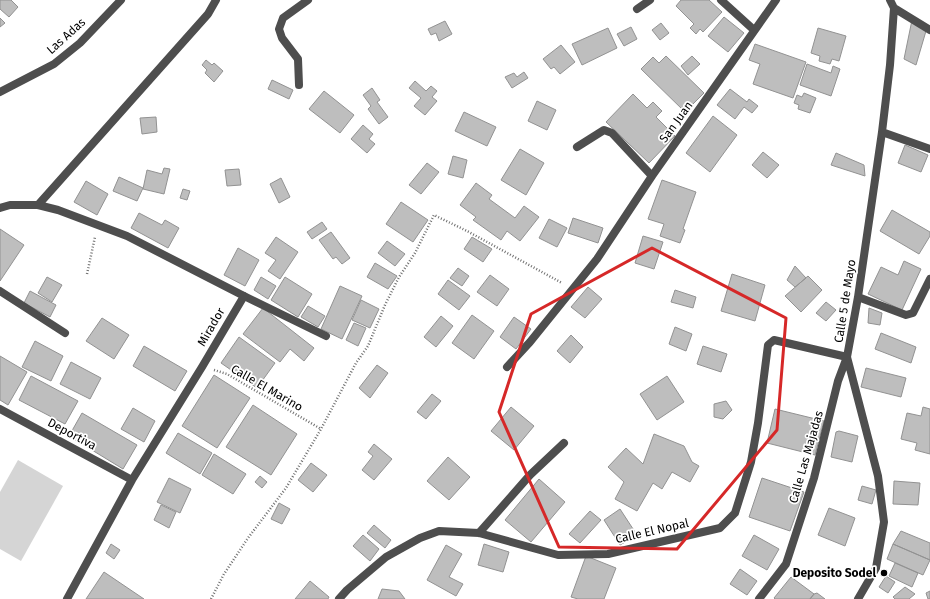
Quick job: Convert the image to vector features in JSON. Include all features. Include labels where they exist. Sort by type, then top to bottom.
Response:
[{"type":"street","name":"Las Adas","points":[[0,92],[7,87],[54,64],[80,43],[121,0]]},
{"type":"street","points":[[38,205],[208,14],[216,0]]},
{"type":"street","points":[[299,85],[298,59],[282,38],[279,29],[283,18],[308,0]]},
{"type":"street","points":[[637,10],[650,0]]},
{"type":"street","points":[[720,0],[754,30]]},
{"type":"street","name":"San Juan","points":[[507,367],[574,289],[597,259],[652,176],[776,0]]},
{"type":"street","points":[[890,0],[894,8],[930,30]]},
{"type":"street","name":"Calle 5 de Mayo","points":[[858,599],[876,568],[884,522],[878,476],[847,357],[858,297],[882,132],[890,64],[894,8]]},
{"type":"street","points":[[577,147],[604,130],[612,133],[652,176]]},
{"type":"street","points":[[882,132],[930,149]]},
{"type":"street","points":[[0,208],[10,205],[38,205],[58,210],[127,236],[326,336]]},
{"type":"street","points":[[858,297],[906,315],[913,313],[930,279]]},
{"type":"street","points":[[0,290],[65,333]]},
{"type":"street","name":"Mirador","points":[[67,599],[132,480],[244,296]]},
{"type":"street","name":"Calle El Nopal","points":[[339,599],[347,590],[386,557],[420,538],[439,531],[479,533],[558,555],[608,554],[720,528],[735,512],[751,462],[758,423],[768,345],[774,340],[847,357]]},
{"type":"street","name":"Calle Las Majadas","points":[[759,599],[786,564],[814,478],[838,381],[847,357]]},
{"type":"street","name":"Deportiva","points":[[0,409],[132,480]]},
{"type":"street","points":[[479,533],[530,475],[564,443]]},
{"type":"path","points":[[211,599],[224,574],[248,538],[286,488],[321,429],[356,363],[368,346],[385,305],[415,253],[434,215],[467,231],[574,289]]},
{"type":"path","points":[[87,274],[98,225]]},
{"type":"path","name":"Calle El Marino","points":[[202,367],[227,374],[321,429]]},
{"type":"highlighted area","points":[[652,248],[786,318],[777,430],[677,549],[559,547],[499,412],[531,314]]},
{"type":"shaded area","points":[[18,460],[63,486],[21,561],[0,549],[0,492]]},
{"type":"building","points":[[0,0],[11,0],[18,7],[9,17],[0,9]]},
{"type":"building","points":[[681,0],[709,0],[722,12],[703,32],[700,29],[696,34],[690,28],[694,24],[676,6]]},
{"type":"building","points":[[724,17],[744,33],[728,52],[708,36]]},
{"type":"building","points":[[0,18],[5,23],[0,27]]},
{"type":"building","points":[[912,20],[926,31],[916,65],[904,59]]},
{"type":"building","points":[[445,21],[452,34],[439,41],[436,33],[431,35],[428,29]]},
{"type":"building","points":[[661,23],[669,33],[660,40],[652,30]]},
{"type":"building","points":[[631,27],[637,39],[624,46],[617,34]]},
{"type":"building","points":[[608,28],[617,48],[582,65],[572,44]]},
{"type":"building","points":[[818,28],[846,36],[839,61],[832,59],[830,64],[819,61],[820,56],[811,53]]},
{"type":"building","points":[[755,44],[806,62],[793,98],[753,84],[760,64],[749,60]]},
{"type":"building","points":[[561,45],[575,62],[560,74],[554,67],[551,69],[543,59]]},
{"type":"building","points":[[666,56],[704,93],[685,112],[641,69],[653,57],[659,63]]},
{"type":"building","points":[[692,56],[700,64],[688,75],[681,66]]},
{"type":"building","points":[[206,60],[212,65],[214,63],[223,71],[214,82],[205,73],[207,70],[202,65]]},
{"type":"building","points":[[807,64],[831,73],[833,66],[840,69],[831,96],[800,85]]},
{"type":"building","points":[[524,72],[528,78],[512,88],[505,77],[514,73],[517,77]]},
{"type":"building","points":[[272,80],[293,90],[289,99],[268,89]]},
{"type":"building","points":[[415,81],[426,91],[431,86],[437,91],[432,97],[437,101],[425,115],[414,106],[421,98],[409,88]]},
{"type":"building","points":[[372,88],[380,100],[377,102],[388,117],[379,124],[368,109],[371,106],[363,95]]},
{"type":"building","points":[[730,89],[747,102],[749,99],[758,106],[752,113],[744,107],[735,119],[717,105]]},
{"type":"building","points":[[324,91],[354,115],[340,133],[309,109]]},
{"type":"building","points":[[804,93],[816,98],[810,113],[798,109],[799,105],[794,103],[797,95],[802,97]]},
{"type":"building","points":[[633,94],[647,108],[653,102],[662,111],[656,117],[675,136],[649,163],[606,122]]},
{"type":"building","points":[[537,101],[556,110],[547,130],[528,121]]},
{"type":"building","points":[[464,112],[496,127],[487,146],[455,131]]},
{"type":"building","points":[[713,116],[737,135],[710,172],[686,153]]},
{"type":"building","points":[[156,117],[157,132],[142,134],[140,118]]},
{"type":"building","points":[[363,125],[373,134],[369,139],[375,144],[367,153],[351,139]]},
{"type":"building","points":[[905,145],[928,155],[921,172],[898,163]]},
{"type":"building","points":[[520,149],[544,163],[526,195],[501,180]]},
{"type":"building","points":[[763,152],[779,165],[767,178],[752,165]]},
{"type":"building","points":[[836,153],[864,165],[865,176],[831,165]]},
{"type":"building","points":[[453,156],[467,160],[463,178],[448,174]]},
{"type":"building","points":[[427,163],[439,172],[421,194],[409,185]]},
{"type":"building","points":[[164,168],[170,169],[164,194],[143,189],[147,170],[162,174]]},
{"type":"building","points":[[239,169],[241,185],[227,186],[225,170]]},
{"type":"building","points":[[119,177],[143,188],[137,201],[113,191]]},
{"type":"building","points":[[281,178],[290,197],[279,203],[270,184]]},
{"type":"building","points":[[662,180],[696,192],[683,229],[685,230],[680,243],[660,236],[664,224],[648,219]]},
{"type":"building","points":[[86,181],[108,194],[97,215],[74,202]]},
{"type":"building","points":[[476,183],[492,195],[489,199],[515,218],[524,206],[539,217],[520,241],[507,231],[501,240],[473,220],[476,217],[460,205]]},
{"type":"building","points":[[183,189],[190,191],[187,200],[180,198]]},
{"type":"building","points":[[401,202],[428,220],[413,242],[386,224]]},
{"type":"building","points":[[892,210],[930,232],[930,236],[919,254],[880,231]]},
{"type":"building","points":[[139,213],[162,225],[165,220],[179,228],[168,248],[131,228]]},
{"type":"building","points":[[573,218],[603,228],[598,243],[568,233]]},
{"type":"building","points":[[549,219],[567,228],[557,247],[539,238]]},
{"type":"building","points":[[322,222],[327,229],[312,239],[307,232]]},
{"type":"building","points":[[0,229],[24,245],[0,281]]},
{"type":"building","points":[[331,232],[350,258],[342,264],[336,257],[333,259],[319,240]]},
{"type":"building","points":[[643,236],[663,242],[654,269],[635,263]]},
{"type":"building","points":[[276,237],[298,252],[280,279],[268,271],[276,260],[265,253]]},
{"type":"building","points":[[472,237],[492,249],[483,262],[464,249]]},
{"type":"building","points":[[387,241],[405,254],[395,266],[378,253]]},
{"type":"building","points":[[238,248],[259,260],[245,286],[224,275]]},
{"type":"building","points":[[904,261],[921,269],[902,310],[868,294],[881,267],[898,275]]},
{"type":"building","points":[[375,263],[397,276],[388,289],[367,277]]},
{"type":"building","points":[[795,266],[806,278],[795,287],[787,280]]},
{"type":"building","points":[[458,268],[469,276],[462,286],[450,278]]},
{"type":"building","points":[[732,274],[765,285],[755,321],[721,311]]},
{"type":"building","points":[[490,275],[509,289],[497,306],[477,292]]},
{"type":"building","points":[[808,276],[822,290],[801,312],[785,296]]},
{"type":"building","points":[[47,277],[62,285],[52,302],[38,293]]},
{"type":"building","points":[[261,277],[276,286],[268,299],[254,290]]},
{"type":"building","points":[[285,277],[312,294],[298,317],[271,300]]},
{"type":"building","points":[[448,280],[470,296],[459,310],[438,294]]},
{"type":"building","points":[[340,286],[362,296],[342,339],[321,329]]},
{"type":"building","points":[[588,287],[602,299],[585,318],[571,307]]},
{"type":"building","points":[[675,290],[696,297],[693,308],[671,302]]},
{"type":"building","points":[[30,291],[56,305],[50,317],[24,303]]},
{"type":"building","points":[[361,300],[379,309],[370,328],[352,320]]},
{"type":"building","points":[[826,302],[836,310],[826,321],[816,313]]},
{"type":"building","points":[[308,306],[325,316],[318,327],[301,317]]},
{"type":"building","points":[[263,308],[314,348],[304,361],[290,349],[280,362],[243,334]]},
{"type":"building","points":[[869,308],[882,313],[880,325],[868,323]]},
{"type":"building","points":[[472,315],[494,331],[474,359],[452,343]]},
{"type":"building","points":[[441,316],[453,326],[436,347],[424,337]]},
{"type":"building","points":[[514,317],[531,329],[516,349],[500,337]]},
{"type":"building","points":[[102,318],[129,335],[114,359],[86,341]]},
{"type":"building","points":[[354,323],[366,328],[358,346],[346,340]]},
{"type":"building","points":[[675,327],[692,334],[686,351],[669,344]]},
{"type":"building","points":[[881,333],[916,347],[911,363],[875,349]]},
{"type":"building","points":[[571,335],[583,347],[570,363],[557,351]]},
{"type":"building","points":[[239,337],[275,363],[257,388],[221,363]]},
{"type":"building","points":[[35,341],[63,356],[51,381],[22,367]]},
{"type":"building","points":[[144,346],[187,371],[175,391],[133,366]]},
{"type":"building","points":[[703,346],[727,354],[721,372],[697,364]]},
{"type":"building","points":[[0,356],[27,372],[8,405],[0,400]]},
{"type":"building","points":[[71,362],[101,378],[90,399],[60,384]]},
{"type":"building","points":[[377,365],[388,373],[370,398],[359,388]]},
{"type":"building","points":[[866,368],[906,378],[901,397],[861,387]]},
{"type":"building","points":[[214,375],[250,398],[217,448],[182,426]]},
{"type":"building","points":[[31,376],[78,401],[65,424],[19,400]]},
{"type":"building","points":[[667,376],[684,402],[657,420],[640,394]]},
{"type":"building","points":[[432,394],[441,401],[426,419],[417,412]]},
{"type":"building","points":[[726,401],[732,410],[723,419],[714,417],[714,404]]},
{"type":"building","points":[[253,405],[297,434],[271,475],[226,447]]},
{"type":"building","points":[[511,407],[534,426],[514,450],[491,431]]},
{"type":"building","points":[[923,407],[930,409],[930,454],[915,450],[917,443],[901,439],[907,413],[921,416]]},
{"type":"building","points":[[133,408],[155,421],[144,442],[121,429]]},
{"type":"building","points":[[775,409],[824,421],[815,455],[767,443]]},
{"type":"building","points":[[82,413],[137,445],[123,469],[69,436]]},
{"type":"building","points":[[839,431],[858,436],[852,462],[831,457],[836,432]]},
{"type":"building","points":[[178,433],[212,453],[200,474],[166,453]]},
{"type":"building","points":[[654,434],[684,446],[692,462],[699,466],[690,482],[672,472],[662,489],[653,483],[637,511],[615,499],[624,482],[608,467],[626,448],[643,464]]},
{"type":"building","points":[[374,444],[392,459],[374,480],[362,470],[373,456],[368,452]]},
{"type":"building","points":[[214,454],[246,474],[233,494],[202,475]]},
{"type":"building","points":[[448,457],[470,477],[449,500],[427,481]]},
{"type":"building","points":[[311,463],[327,475],[313,492],[298,480]]},
{"type":"building","points":[[260,476],[267,482],[262,488],[255,482]]},
{"type":"building","points":[[169,478],[191,489],[180,513],[157,502]]},
{"type":"building","points":[[762,478],[804,492],[790,531],[749,517]]},
{"type":"building","points":[[539,479],[565,502],[531,542],[505,520]]},
{"type":"building","points":[[894,481],[920,483],[918,505],[893,504]]},
{"type":"building","points":[[862,486],[876,490],[872,504],[858,500]]},
{"type":"building","points":[[279,503],[290,509],[282,524],[271,519]]},
{"type":"building","points":[[161,505],[176,512],[169,528],[154,520]]},
{"type":"building","points":[[829,508],[855,518],[845,546],[818,535]]},
{"type":"building","points":[[620,509],[637,535],[620,545],[604,520]]},
{"type":"building","points":[[590,511],[601,520],[580,543],[569,534]]},
{"type":"building","points":[[374,525],[391,540],[385,548],[367,533]]},
{"type":"building","points":[[901,531],[930,543],[930,560],[893,544]]},
{"type":"building","points":[[363,535],[379,549],[370,561],[353,546]]},
{"type":"building","points":[[754,535],[779,549],[767,570],[742,556]]},
{"type":"building","points":[[111,544],[120,550],[114,559],[106,553]]},
{"type":"building","points":[[484,544],[509,552],[503,572],[478,565]]},
{"type":"building","points":[[893,544],[930,560],[923,575],[887,559]]},
{"type":"building","points":[[446,545],[462,554],[449,577],[463,584],[456,596],[427,580]]},
{"type":"building","points":[[586,556],[616,568],[604,599],[578,599],[571,597]]},
{"type":"building","points":[[895,563],[918,573],[912,587],[889,576]]},
{"type":"building","points":[[740,569],[757,581],[747,595],[730,584]]},
{"type":"building","points":[[104,572],[144,599],[86,599]]},
{"type":"building","points":[[886,576],[895,582],[888,593],[879,587]]},
{"type":"building","points":[[791,577],[814,594],[810,599],[774,598]]},
{"type":"building","points":[[310,581],[329,597],[328,599],[295,599]]},
{"type":"building","points":[[905,587],[915,594],[909,599],[895,599],[893,597]]},
{"type":"building","points":[[382,589],[399,591],[405,599],[378,599]]},
{"type":"building","points":[[930,591],[930,599],[928,599],[926,593]]},
{"type":"building","points":[[817,593],[825,599],[810,599]]},
{"type":"place","name":"Deposito Sodel","points":[[884,573]]}]
